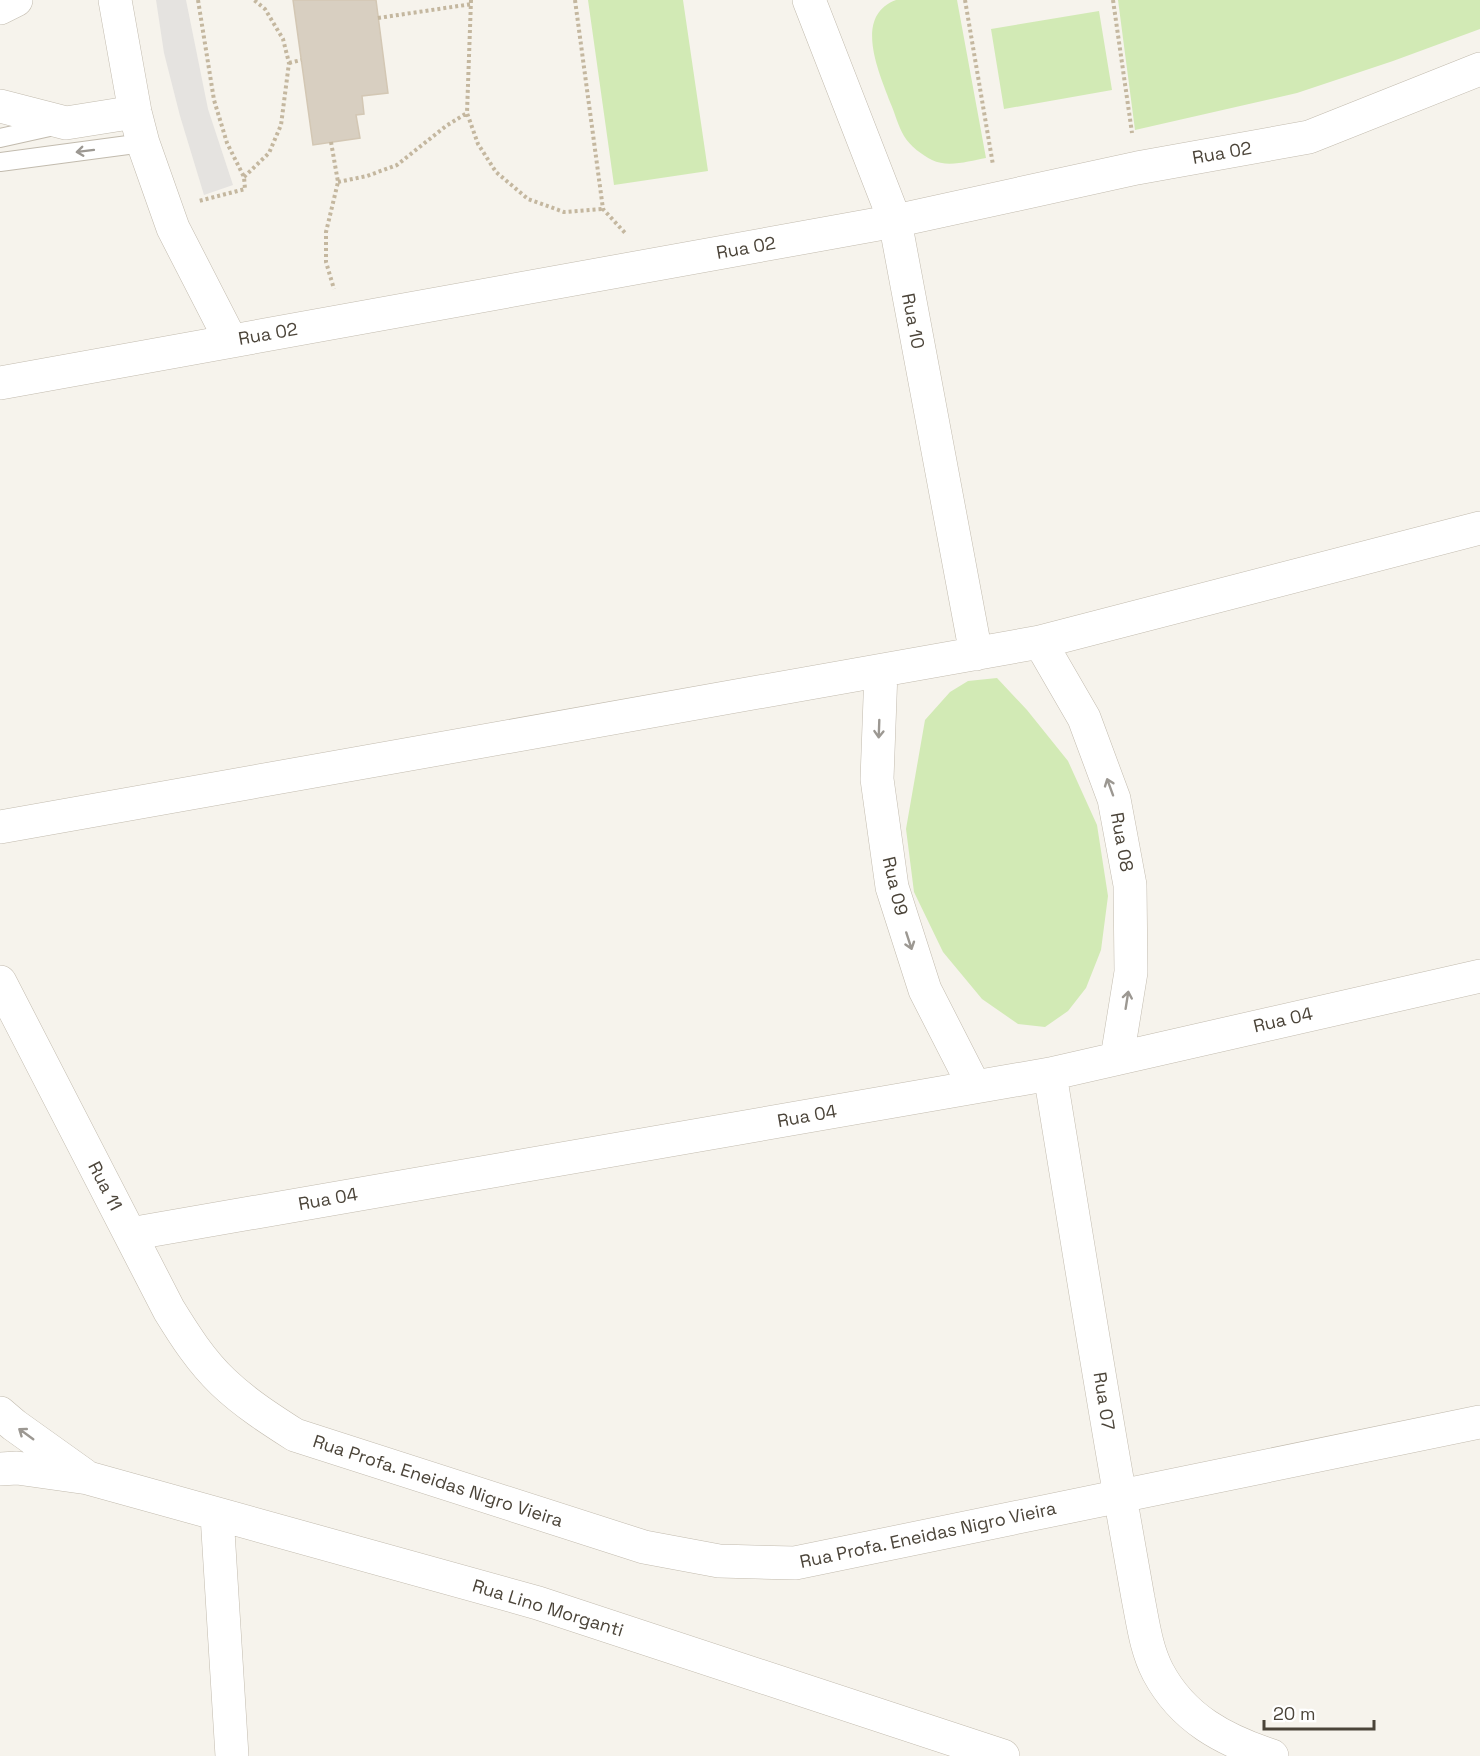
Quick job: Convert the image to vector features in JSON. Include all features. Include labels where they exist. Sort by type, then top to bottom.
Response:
[{"type":"street","points":[[0,8],[16,0]]},
{"type":"street","points":[[115,0],[135,112],[144,143],[173,228],[231,341]]},
{"type":"street","name":"Rua 10","points":[[809,0],[895,221],[976,654]]},
{"type":"street","name":"Rua 02","points":[[0,383],[895,221],[1137,168],[1310,137],[1480,69]]},
{"type":"street","points":[[0,106],[66,123],[135,112]]},
{"type":"street","points":[[0,827],[1040,642],[1480,528]]},
{"type":"street","name":"Rua 08","points":[[1040,642],[1084,717],[1114,799],[1130,885],[1131,972],[1118,1058]]},
{"type":"street","name":"Rua 09","points":[[881,671],[877,780],[892,887],[925,990],[974,1086]]},
{"type":"street","name":"Rua 04","points":[[130,1234],[1050,1074],[1480,976]]},
{"type":"street","name":"Rua 11","points":[[0,982],[169,1310],[193,1348],[223,1382]]},
{"type":"street","name":"Rua 07","points":[[1050,1074],[1120,1495],[1148,1648],[1158,1673],[1192,1715],[1238,1745],[1272,1756]]},
{"type":"street","name":"Rua Profa. Eneidas Nigro Vieira","points":[[223,1382],[258,1411],[296,1435],[644,1546],[719,1560],[795,1563],[1480,1422]]},
{"type":"street","points":[[0,1413],[88,1478]]},
{"type":"street","points":[[0,1468],[17,1468],[88,1478]]},
{"type":"street","name":"Rua Lino Morganti","points":[[88,1478],[538,1603],[1003,1756]]},
{"type":"street","points":[[217,1515],[232,1756]]},
{"type":"lane","points":[[0,138],[66,123]]},
{"type":"lane","points":[[0,162],[144,143]]},
{"type":"path","points":[[167,210],[245,189],[244,177],[227,143],[214,100],[198,0]]},
{"type":"path","points":[[244,177],[269,153],[277,134],[289,63],[283,39],[265,9],[254,0]]},
{"type":"path","points":[[575,0],[603,209],[657,264]]},
{"type":"path","points":[[965,0],[999,198]]},
{"type":"path","points":[[1113,0],[1137,168]]},
{"type":"path","points":[[378,18],[471,2],[467,113],[478,144],[496,172],[528,199],[564,212],[603,209]]},
{"type":"path","points":[[289,63],[301,60]]},
{"type":"path","points":[[338,182],[367,176],[397,165],[446,126],[467,113]]},
{"type":"path","points":[[331,142],[338,182],[326,232],[326,262],[332,285],[347,320]]},
{"type":"green space","points":[[588,0],[683,0],[708,171],[614,185]]},
{"type":"green space","points":[[896,0],[957,0],[986,158],[959,163],[938,162],[920,153],[904,136],[880,76],[872,31],[875,18],[883,8]]},
{"type":"green space","points":[[1118,0],[1480,0],[1480,29],[1297,93],[1135,130]]},
{"type":"green space","points":[[1099,11],[1112,90],[1004,109],[991,29]]},
{"type":"green space","points":[[997,678],[1027,710],[1068,761],[1097,825],[1108,896],[1101,950],[1086,988],[1068,1011],[1045,1027],[1018,1024],[982,999],[943,952],[914,892],[906,829],[925,720],[950,692],[968,681]]},
{"type":"shaded area","points":[[156,0],[186,0],[208,109],[233,185],[204,195],[164,53]]},
{"type":"building","points":[[293,0],[376,0],[388,93],[362,96],[364,114],[356,115],[360,138],[313,145]]}]
